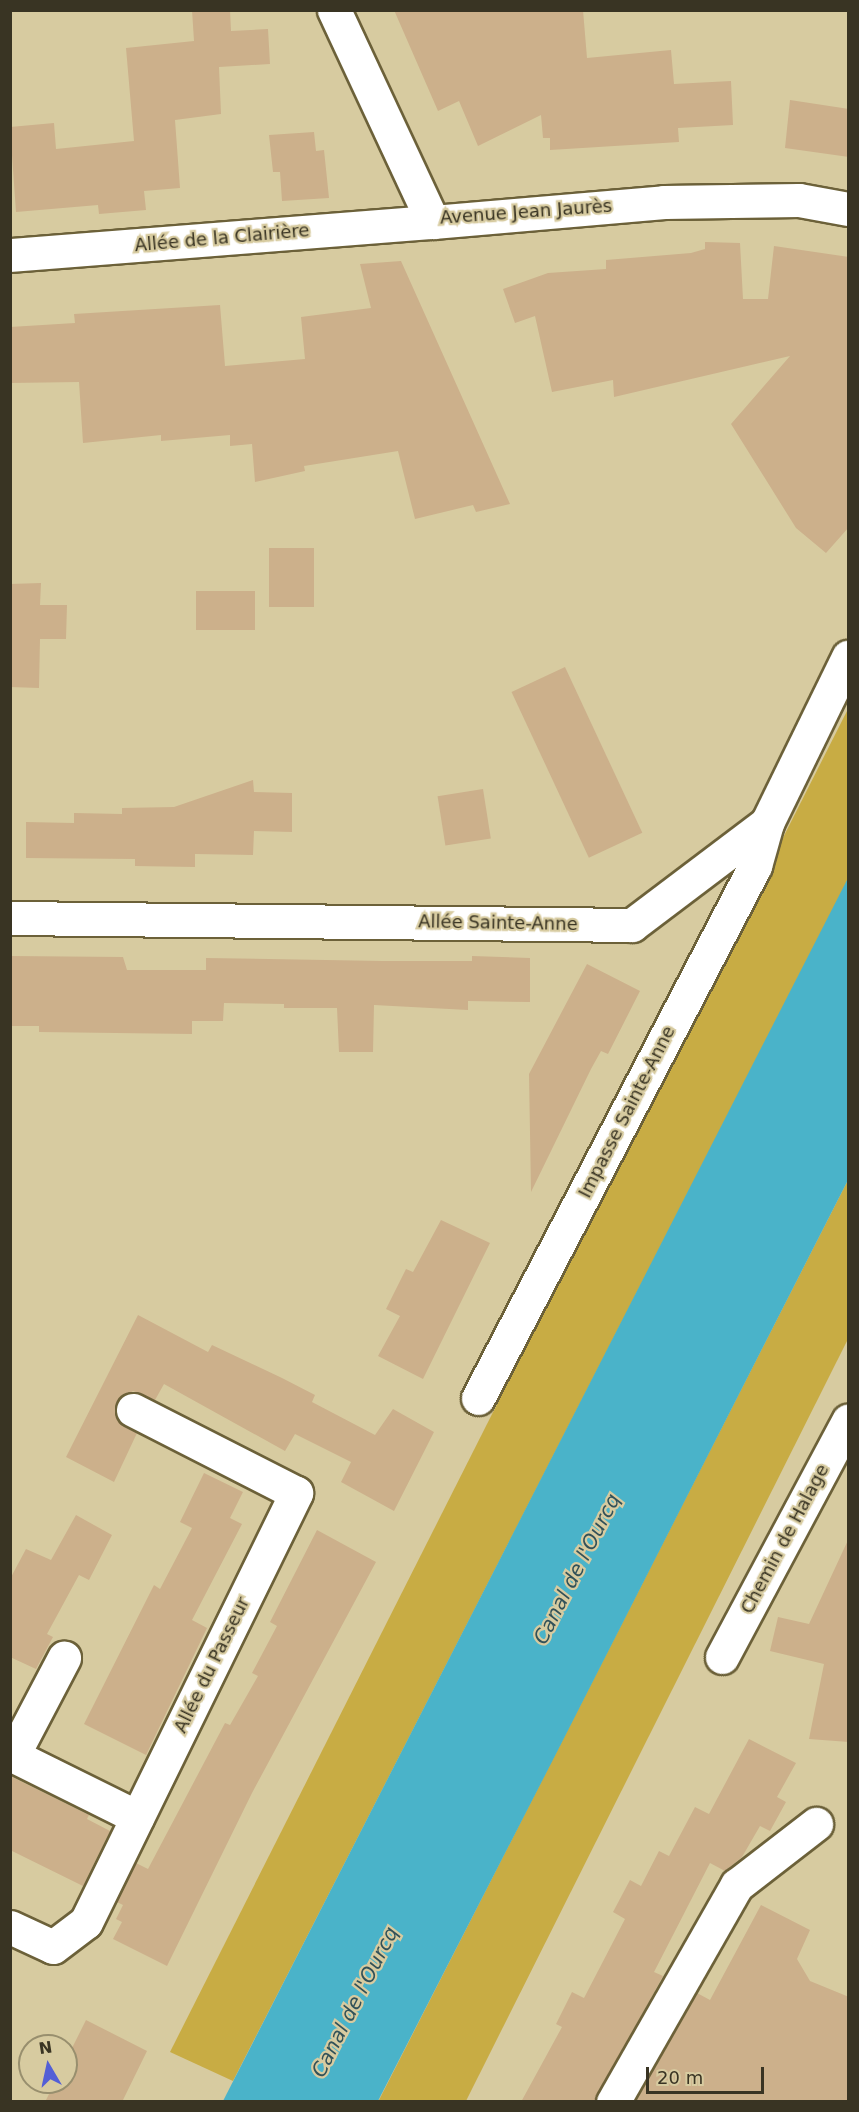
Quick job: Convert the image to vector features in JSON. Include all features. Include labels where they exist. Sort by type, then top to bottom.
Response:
[{"type":"street","name":"Avenue Jean Jaurès","points":[[334,10],[433,222],[664,202],[799,200],[849,209]]},
{"type":"street","name":"Allée de la Clairière","points":[[10,255],[433,222]]},
{"type":"street","name":"Allée Sainte-Anne","points":[[10,918],[632,925],[767,823],[849,657]]},
{"type":"street","name":"Impasse Sainte-Anne","points":[[478,1398],[755,866],[767,823]]},
{"type":"street","name":"Allée du Passeur","points":[[10,1928],[53,1947],[86,1922],[296,1493],[133,1410]]},
{"type":"street","name":"Chemin de Halage","points":[[722,1658],[849,1421]]},
{"type":"street","points":[[64,1658],[12,1754],[137,1818]]},
{"type":"street","points":[[613,2102],[736,1885],[816,1824]]},
{"type":"shaded area","points":[[848,709],[848,880],[233,2081],[170,2052]]},
{"type":"shaded area","points":[[848,1180],[848,1339],[466,2101],[378,2102]]},
{"type":"water","name":"Canal de l'Ourcq","points":[[848,878],[848,1180],[558,1750],[378,2101],[223,2101]]},
{"type":"building","points":[[192,10],[230,10],[231,31],[268,29],[270,64],[219,67],[221,114],[175,120],[180,188],[144,191],[146,210],[99,214],[98,205],[16,212],[10,127],[54,123],[56,149],[134,141],[126,48],[194,41]]},
{"type":"building","points":[[394,10],[583,10],[587,58],[671,50],[674,84],[731,81],[733,125],[678,128],[679,142],[550,150],[550,138],[543,138],[541,115],[478,146],[459,101],[438,111]]},
{"type":"building","points":[[790,100],[849,109],[849,157],[785,148]]},
{"type":"building","points":[[314,132],[316,151],[324,150],[329,198],[282,201],[280,172],[273,172],[269,135]]},
{"type":"building","points":[[705,242],[740,243],[743,299],[768,299],[774,246],[849,257],[849,527],[826,553],[796,528],[731,424],[790,356],[614,397],[613,380],[552,392],[535,316],[515,323],[503,289],[548,273],[606,269],[606,260],[691,253],[705,249]]},
{"type":"building","points":[[401,261],[510,504],[476,512],[473,505],[415,519],[398,451],[304,466],[305,471],[255,482],[252,444],[230,446],[230,435],[161,441],[161,435],[83,443],[79,382],[10,383],[10,327],[75,323],[74,314],[220,305],[225,366],[305,359],[301,317],[371,308],[360,264]]},
{"type":"building","points":[[269,548],[314,548],[314,607],[269,607]]},
{"type":"building","points":[[41,583],[40,605],[67,605],[66,639],[40,639],[39,688],[10,687],[10,584]]},
{"type":"building","points":[[196,591],[255,591],[255,630],[196,630]]},
{"type":"building","points":[[565,667],[642,833],[589,858],[512,692]]},
{"type":"building","points":[[253,780],[254,792],[292,793],[292,832],[254,831],[253,855],[195,854],[195,867],[135,866],[135,859],[26,858],[26,822],[74,823],[74,813],[122,814],[122,808],[174,807]]},
{"type":"building","points":[[483,789],[491,838],[445,846],[438,796]]},
{"type":"building","points":[[10,956],[123,957],[127,970],[206,970],[206,958],[472,961],[472,956],[530,958],[530,1002],[468,1001],[468,1010],[374,1005],[373,1052],[339,1052],[337,1008],[284,1008],[284,1004],[224,1003],[223,1021],[192,1021],[192,1034],[39,1032],[39,1026],[10,1026]]},
{"type":"building","points":[[587,964],[640,991],[608,1054],[601,1051],[591,1069],[531,1192],[529,1074]]},
{"type":"building","points":[[441,1220],[490,1243],[423,1379],[378,1356],[400,1316],[386,1309],[406,1269],[413,1272]]},
{"type":"building","points":[[138,1315],[208,1352],[212,1345],[282,1378],[315,1395],[312,1402],[375,1435],[393,1409],[434,1432],[394,1511],[341,1482],[351,1462],[295,1434],[285,1451],[164,1384],[155,1400],[133,1391],[117,1401],[117,1420],[137,1433],[114,1482],[66,1457]]},
{"type":"building","points":[[204,1473],[243,1492],[230,1518],[242,1524],[192,1620],[207,1628],[146,1755],[84,1724],[154,1585],[160,1589],[192,1528],[180,1522]]},
{"type":"building","points":[[76,1515],[112,1535],[89,1580],[79,1575],[47,1634],[53,1637],[36,1669],[10,1657],[10,1579],[26,1549],[51,1560]]},
{"type":"building","points":[[317,1530],[376,1562],[252,1793],[167,1966],[113,1939],[122,1922],[116,1919],[123,1905],[117,1902],[136,1863],[148,1869],[225,1723],[230,1725],[258,1676],[252,1673],[277,1626],[270,1622]]},
{"type":"building","points":[[849,1538],[849,1742],[809,1739],[824,1664],[770,1651],[778,1617],[809,1624]]},
{"type":"building","points":[[749,1739],[796,1763],[777,1797],[786,1802],[770,1831],[760,1826],[742,1857],[725,1871],[710,1863],[654,1972],[663,1976],[594,2102],[521,2102],[562,2027],[556,2024],[572,1992],[584,1998],[625,1919],[613,1912],[630,1880],[641,1886],[659,1851],[669,1856],[695,1807],[709,1814]]},
{"type":"building","points":[[10,1776],[89,1815],[87,1819],[110,1831],[83,1886],[10,1850]]},
{"type":"building","points":[[761,1905],[810,1930],[797,1959],[810,1981],[849,1997],[849,2102],[635,2102],[697,1993],[710,2000]]},
{"type":"building","points":[[86,2020],[147,2051],[122,2102],[45,2102],[49,2094],[78,2094],[78,2036]]}]
